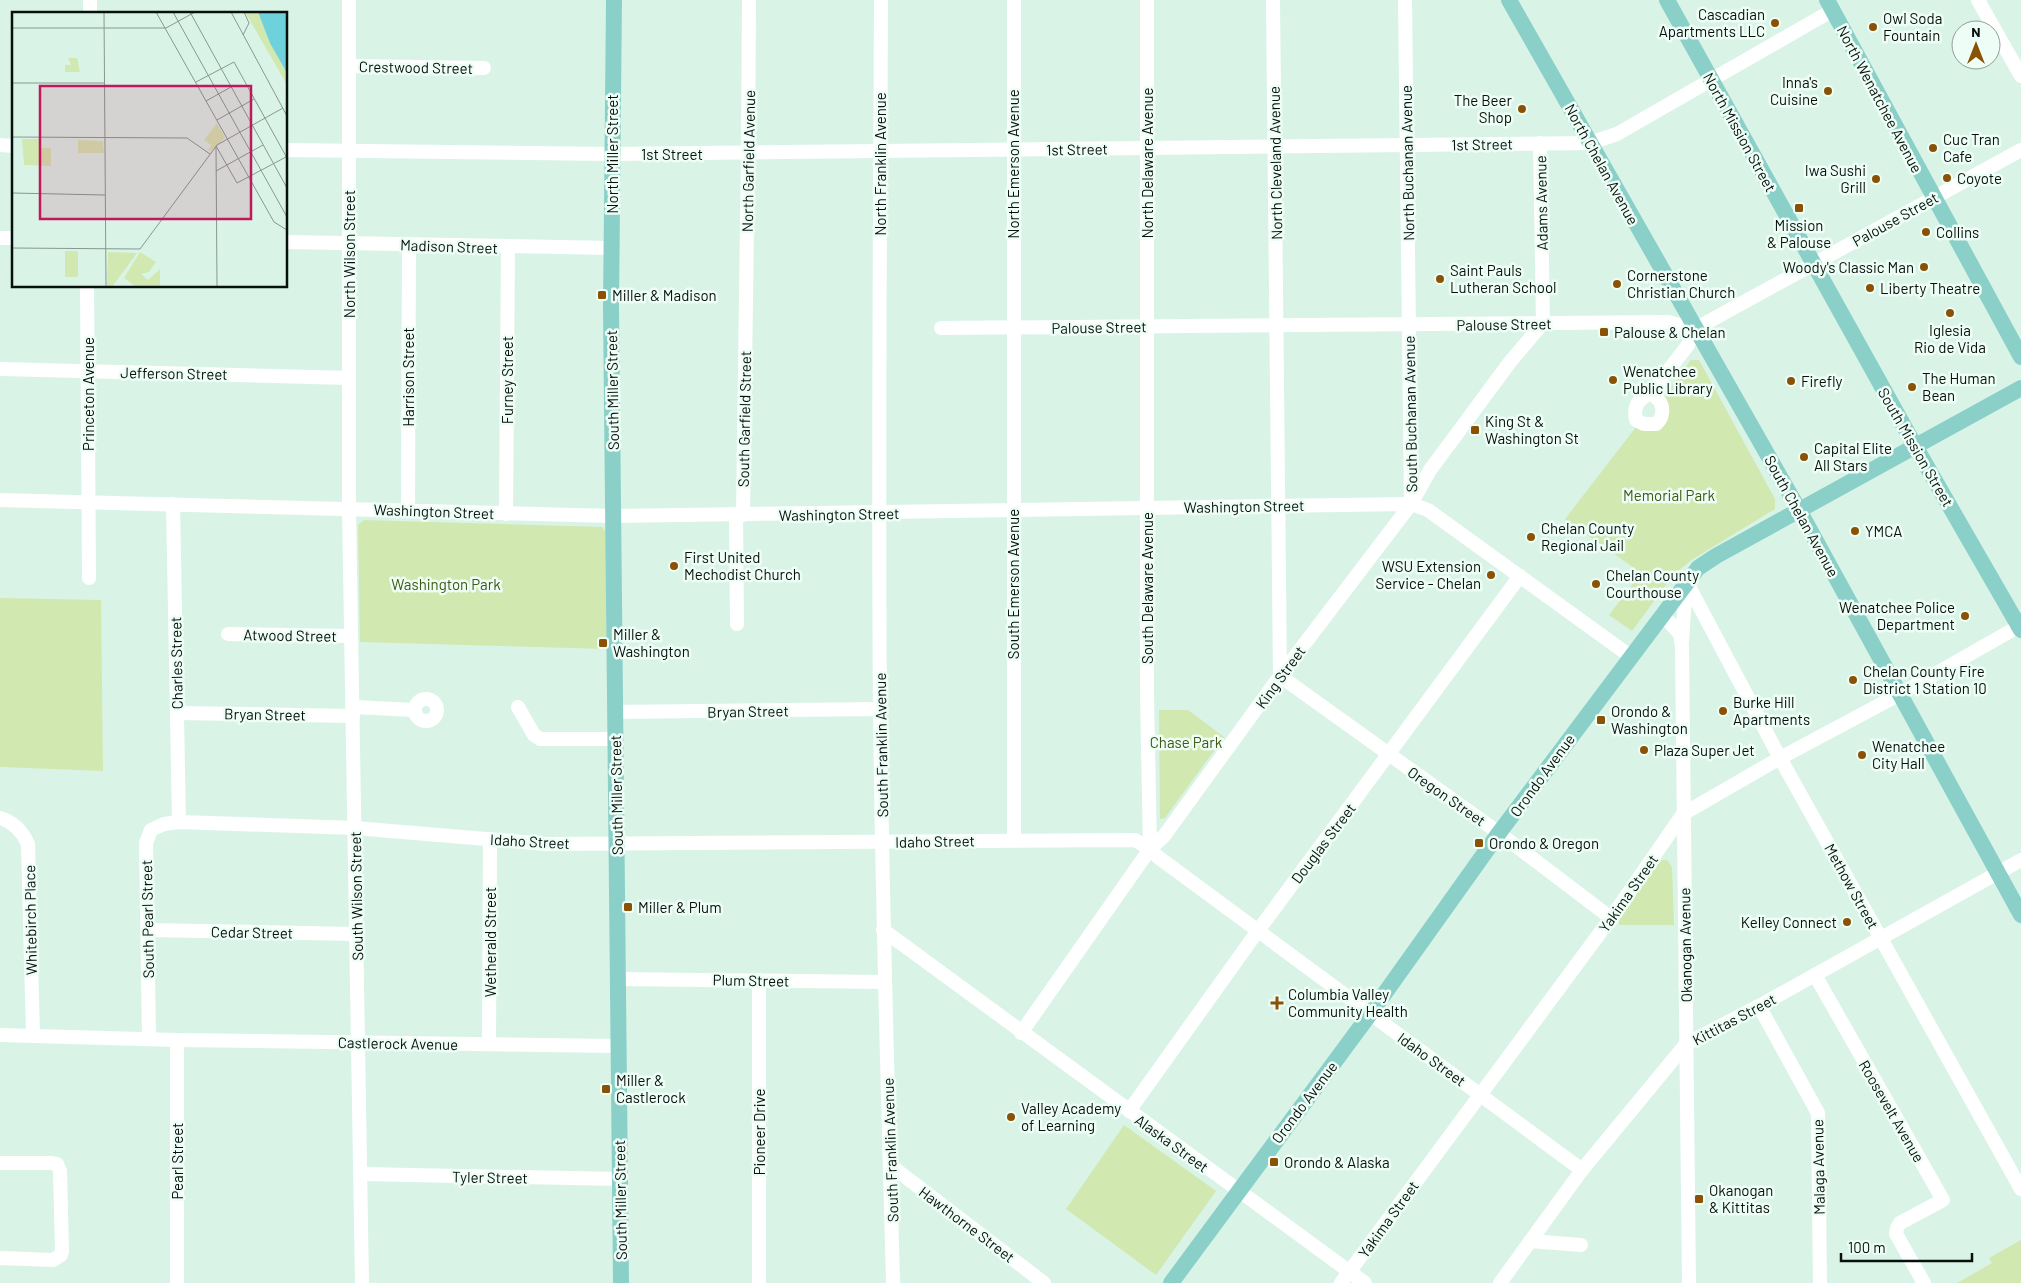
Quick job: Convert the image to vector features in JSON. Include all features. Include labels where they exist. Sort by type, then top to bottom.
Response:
[{"type":"main road","name":"North Miller Street","points":[[612,308],[614,0]]},
{"type":"main road","name":"North Chelan Avenue","points":[[1508,0],[1695,329]]},
{"type":"main road","name":"North Mission Street","points":[[1667,0],[1814,264]]},
{"type":"main road","name":"North Wenatchee Avenue","points":[[1830,5],[2021,357]]},
{"type":"main road","name":"South Mission Street","points":[[1814,264],[1915,446],[2020,627]]},
{"type":"main road","name":"South Miller Street","points":[[612,308],[621,1283]]},
{"type":"main road","name":"South Chelan Avenue","points":[[1695,329],[1799,510],[2021,915]]},
{"type":"main road","name":"Orondo Avenue","points":[[1171,1283],[1370,1014],[1499,833],[1686,581],[1698,568],[1716,556],[2021,388]]},
{"type":"street","name":"North Wilson Street","points":[[349,0],[349,509]]},
{"type":"street","name":"North Garfield Avenue","points":[[746,322],[749,0]]},
{"type":"street","name":"North Franklin Avenue","points":[[879,328],[881,0]]},
{"type":"street","name":"North Emerson Avenue","points":[[1013,328],[1014,0]]},
{"type":"street","name":"North Delaware Avenue","points":[[1146,327],[1148,0]]},
{"type":"street","name":"North Cleveland Avenue","points":[[1273,0],[1278,326],[1280,676]]},
{"type":"street","name":"North Buchanan Avenue","points":[[1405,0],[1409,325]]},
{"type":"street","points":[[1978,0],[2021,76]]},
{"type":"street","name":"1st Street","points":[[288,150],[612,154],[1590,143],[1611,137],[1711,80],[1830,5]]},
{"type":"street","name":"Crestwood Street","points":[[349,66],[484,68]]},
{"type":"street","name":"Adams Avenue","points":[[1540,143],[1543,324]]},
{"type":"street","name":"Palouse Street","points":[[940,328],[1668,322],[1695,329],[2021,150]]},
{"type":"street","name":"Madison Street","points":[[288,242],[612,248]]},
{"type":"street","name":"Harrison Street","points":[[408,244],[408,510]]},
{"type":"street","name":"Furney Street","points":[[506,514],[508,247]]},
{"type":"street","name":"Princeton Avenue","points":[[87,288],[89,578]]},
{"type":"street","name":"South Garfield Street","points":[[737,624],[746,322]]},
{"type":"street","name":"King Street","points":[[1021,1032],[1150,849],[1164,836],[1280,676],[1410,504],[1430,470],[1510,362],[1543,324]]},
{"type":"street","name":"South Buchanan Avenue","points":[[1409,325],[1410,504]]},
{"type":"street","name":"South Delaware Avenue","points":[[1146,327],[1146,695],[1150,849]]},
{"type":"street","name":"South Franklin Avenue","points":[[879,328],[880,709],[883,930],[893,1283]]},
{"type":"street","name":"South Emerson Avenue","points":[[1013,328],[1014,840]]},
{"type":"street","points":[[1650,394],[1688,344],[1695,329]]},
{"type":"street","name":"Jefferson Street","points":[[0,369],[349,378]]},
{"type":"street","name":"Washington Street","points":[[0,500],[614,516],[739,516],[1410,504],[1428,510],[1630,656]]},
{"type":"street","name":"Charles Street","points":[[173,504],[179,822]]},
{"type":"street","name":"South Wilson Street","points":[[349,509],[362,1283]]},
{"type":"street","name":"Douglas Street","points":[[1129,1111],[1257,932],[1520,576]]},
{"type":"street","points":[[1682,647],[1686,581]]},
{"type":"street","name":"Methow Street","points":[[1686,581],[1780,758],[2021,1189]]},
{"type":"street","name":"Okanogan Avenue","points":[[1662,614],[1680,634],[1682,647],[1689,1283]]},
{"type":"street","name":"Yakima Street","points":[[1345,1277],[1611,918],[1683,814],[1780,758],[2020,627]]},
{"type":"street","name":"Atwood Street","points":[[228,634],[351,636]]},
{"type":"street","name":"Oregon Street","points":[[1280,676],[1499,833],[1611,918]]},
{"type":"street","points":[[518,707],[534,735],[540,739],[616,739]]},
{"type":"street","name":"Bryan Street","points":[[616,712],[880,709]]},
{"type":"street","name":"Bryan Street","points":[[177,713],[414,710]]},
{"type":"street","name":"Whitebirch Place","points":[[0,818],[14,824],[23,833],[28,844],[33,1036]]},
{"type":"street","name":"Idaho Street","points":[[179,822],[355,828],[546,844],[1135,840],[1150,849],[1257,932],[1582,1170]]},
{"type":"street","name":"South Pearl Street","points":[[149,1039],[146,843],[151,830],[164,824],[179,822]]},
{"type":"street","name":"Wetherald Street","points":[[489,1044],[490,839]]},
{"type":"street","name":"Kittitas Street","points":[[1500,1283],[1582,1170],[1686,1044],[1759,1006],[2021,860]]},
{"type":"street","name":"Cedar Street","points":[[147,930],[356,934]]},
{"type":"street","name":"Alaska Street","points":[[883,930],[1238,1190],[1345,1277],[1365,1283]]},
{"type":"street","name":"Roosevelt Avenue","points":[[1815,975],[1943,1200],[1900,1223],[1897,1228],[1896,1234],[1924,1283]]},
{"type":"street","name":"Plum Street","points":[[618,979],[885,982]]},
{"type":"street","name":"Pioneer Drive","points":[[759,980],[759,1283]]},
{"type":"street","name":"Malaga Avenue","points":[[1759,1006],[1818,1113],[1820,1283]]},
{"type":"street","points":[[0,1035],[149,1039]]},
{"type":"street","name":"Castlerock Avenue","points":[[149,1039],[619,1046]]},
{"type":"street","name":"Pearl Street","points":[[177,1040],[177,1283]]},
{"type":"street","points":[[0,1163],[57,1164],[60,1171],[62,1251],[61,1255],[53,1260],[0,1258]]},
{"type":"street","name":"Hawthorne Street","points":[[890,1166],[1044,1283]]},
{"type":"street","name":"Tyler Street","points":[[361,1174],[620,1179]]},
{"type":"street","points":[[1530,1241],[1581,1245]]},
{"type":"green space","name":"Memorial Park","points":[[1691,360],[1699,360],[1775,499],[1775,509],[1693,559],[1674,574],[1632,631],[1609,615],[1641,573],[1565,519],[1636,427],[1663,425],[1669,411],[1667,400],[1664,397]]},
{"type":"green space","name":"Washington Park","points":[[364,520],[602,527],[607,533],[606,649],[360,642],[358,525]]},
{"type":"green space","points":[[0,598],[101,600],[103,771],[0,767]]},
{"type":"green space","name":"Chase Park","points":[[1159,710],[1188,710],[1224,737],[1165,818],[1160,819]]},
{"type":"green space","points":[[1661,860],[1667,860],[1672,867],[1674,925],[1619,925],[1619,919]]},
{"type":"green space","points":[[1124,1125],[1216,1191],[1156,1275],[1066,1209]]},
{"type":"green space","points":[[2021,1240],[2021,1283],[1957,1283],[1992,1263],[1989,1258]]},
{"type":"place","name":"Cascadian Apartments LLC","points":[[1775,23]]},
{"type":"place","name":"Owl Soda Fountain","points":[[1873,27]]},
{"type":"place","name":"Inna's Cuisine","points":[[1828,91]]},
{"type":"place","name":"The Beer Shop","points":[[1522,109]]},
{"type":"place","name":"Cuc Tran Cafe","points":[[1933,148]]},
{"type":"place","name":"Coyote","points":[[1947,178]]},
{"type":"place","name":"Iwa Sushi Grill","points":[[1876,179]]},
{"type":"place","name":"Mission & Palouse","points":[[1799,208]]},
{"type":"place","name":"Collins","points":[[1926,232]]},
{"type":"place","name":"Woody's Classic Man","points":[[1924,267]]},
{"type":"place","name":"Saint Pauls Lutheran School","points":[[1440,279]]},
{"type":"place","name":"Cornerstone Christian Church","points":[[1617,284]]},
{"type":"place","name":"Liberty Theatre","points":[[1870,288]]},
{"type":"place","name":"Miller & Madison","points":[[602,295]]},
{"type":"place","name":"Iglesia Rio de Vida","points":[[1950,313]]},
{"type":"place","name":"Palouse & Chelan","points":[[1604,332]]},
{"type":"place","name":"Wenatchee Public Library","points":[[1613,380]]},
{"type":"place","name":"Firefly","points":[[1791,381]]},
{"type":"place","name":"The Human Bean","points":[[1912,387]]},
{"type":"place","name":"King St & Washington St","points":[[1475,430]]},
{"type":"place","name":"Capital Elite All Stars","points":[[1804,457]]},
{"type":"place","name":"YMCA","points":[[1855,531]]},
{"type":"place","name":"Chelan County Regional Jail","points":[[1531,537]]},
{"type":"place","name":"First United Mechodist Church","points":[[674,566]]},
{"type":"place","name":"WSU Extension Service - Chelan","points":[[1491,575]]},
{"type":"place","name":"Chelan County Courthouse","points":[[1596,584]]},
{"type":"place","name":"Wenatchee Police Department","points":[[1965,616]]},
{"type":"place","name":"Miller & Washington","points":[[603,643]]},
{"type":"place","name":"Chelan County Fire District 1 Station 10","points":[[1853,680]]},
{"type":"place","name":"Burke Hill Apartments","points":[[1723,711]]},
{"type":"place","name":"Orondo & Washington","points":[[1601,720]]},
{"type":"place","name":"Plaza Super Jet","points":[[1644,750]]},
{"type":"place","name":"Wenatchee City Hall","points":[[1862,755]]},
{"type":"place","name":"Orondo & Oregon","points":[[1479,843]]},
{"type":"place","name":"Miller & Plum","points":[[628,907]]},
{"type":"place","name":"Kelley Connect","points":[[1847,922]]},
{"type":"place","name":"Columbia Valley Community Health","points":[[1277,1003]]},
{"type":"place","name":"Miller & Castlerock","points":[[606,1089]]},
{"type":"place","name":"Valley Academy of Learning","points":[[1011,1117]]},
{"type":"place","name":"Orondo & Alaska","points":[[1274,1162]]},
{"type":"place","name":"Okanogan & Kittitas","points":[[1699,1199]]}]
